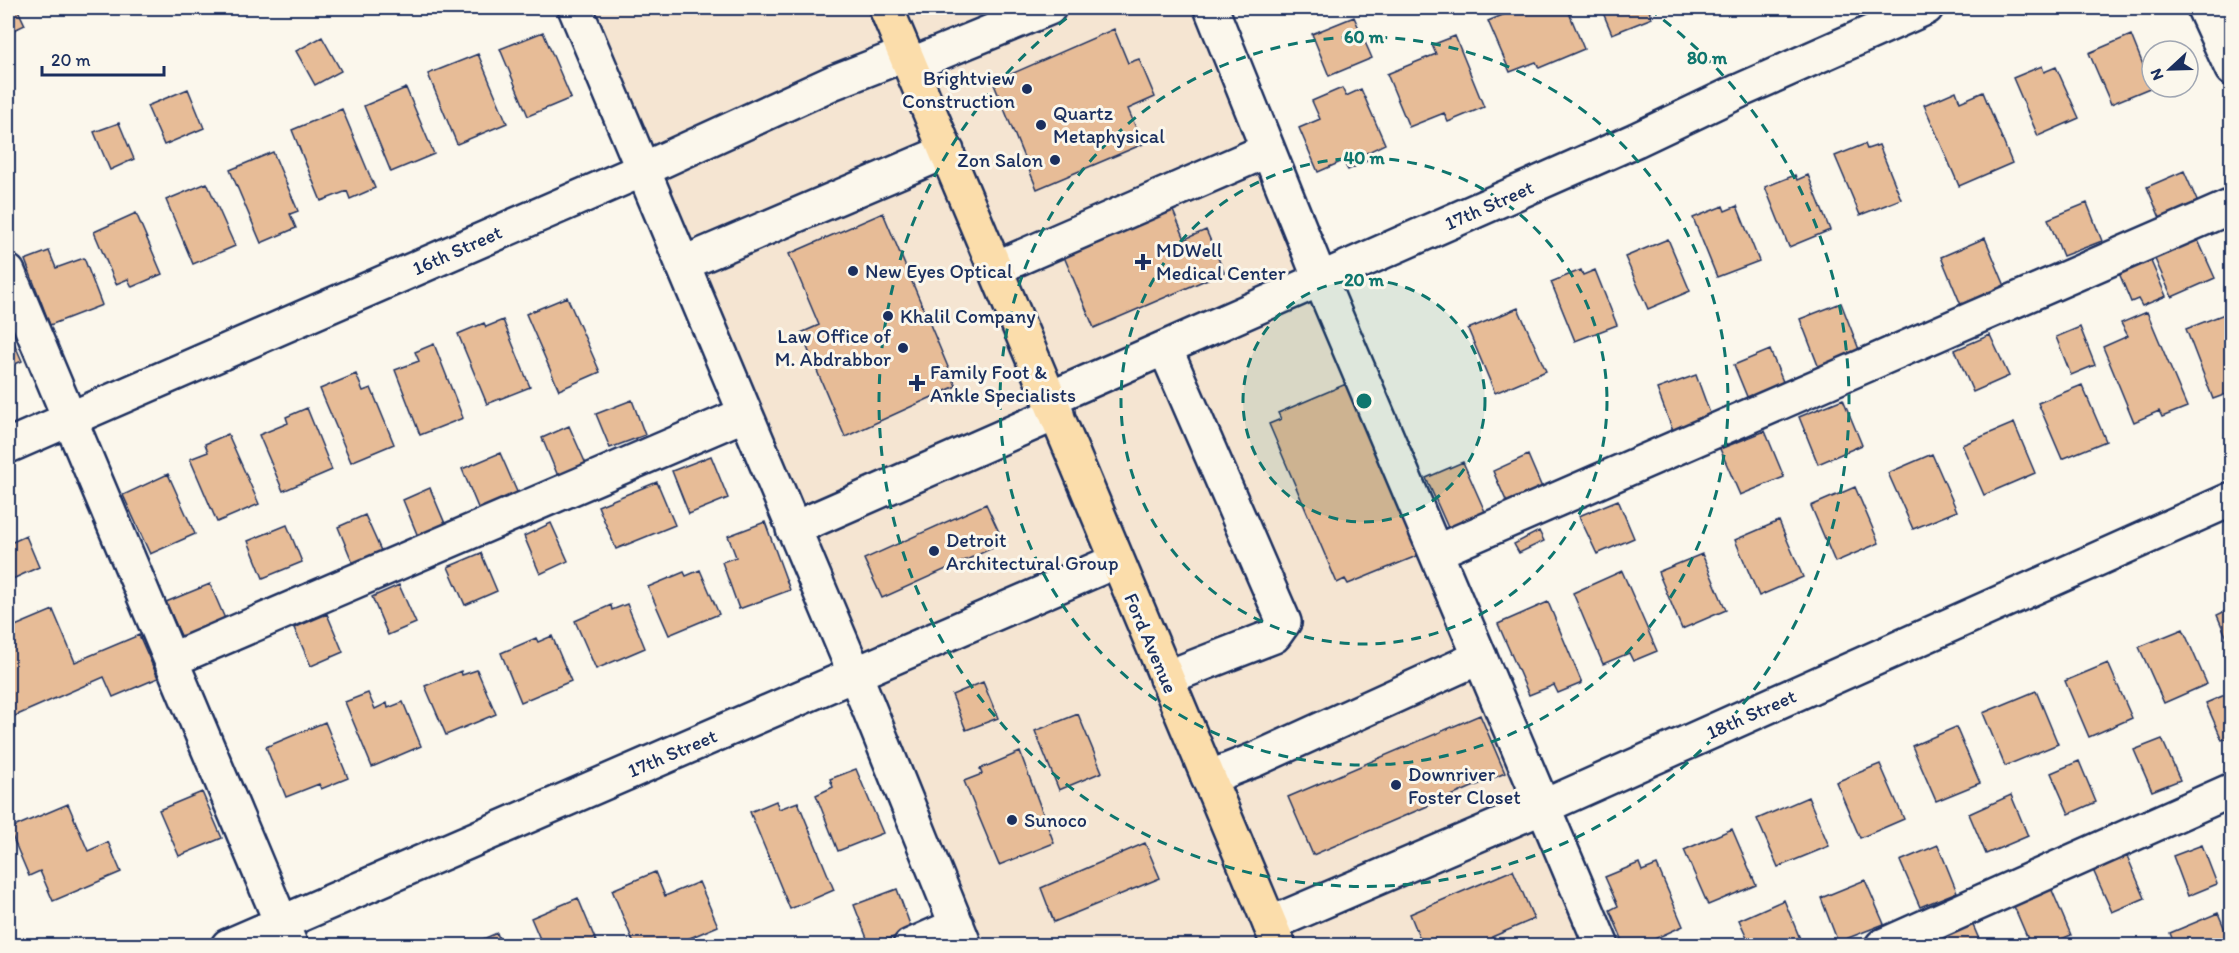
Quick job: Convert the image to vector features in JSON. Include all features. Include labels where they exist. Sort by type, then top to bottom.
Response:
[{"type":"main road","name":"Ford Avenue","points":[[886,8],[1274,935]]},
{"type":"street","points":[[575,8],[855,674],[961,935],[910,945]]},
{"type":"street","name":"16th Street","points":[[8,446],[642,170],[834,82],[908,60],[1049,8]]},
{"type":"street","points":[[1211,8],[1320,279],[1602,945]]},
{"type":"street","name":"17th Street","points":[[793,529],[1054,406],[1165,348],[1636,140],[1739,91],[1926,8]]},
{"type":"street","points":[[2204,8],[2232,69]]},
{"type":"street","points":[[996,268],[1268,150]]},
{"type":"street","points":[[682,264],[947,152]]},
{"type":"street","points":[[1436,552],[2232,206]]},
{"type":"street","points":[[8,272],[286,934]]},
{"type":"street","points":[[1165,348],[1284,622],[1274,636],[1166,678]]},
{"type":"street","points":[[171,660],[745,414]]},
{"type":"street","name":"18th Street","points":[[1274,935],[1545,806],[2232,499]]},
{"type":"street","name":"17th Street","points":[[228,945],[286,934],[855,674],[1116,561]]},
{"type":"street","points":[[1208,778],[1254,760],[1480,657]]},
{"type":"street","points":[[1882,945],[2232,790]]},
{"type":"shaded area","points":[[575,8],[1211,8],[1602,945],[965,945]]},
{"type":"building","points":[[8,8],[17,8],[25,25],[8,33]]},
{"type":"building","points":[[1515,8],[1567,8],[1584,49],[1539,68],[1536,62],[1510,72],[1488,21],[1515,10]]},
{"type":"building","points":[[1601,8],[1657,8],[1649,11],[1652,18],[1612,34]]},
{"type":"building","points":[[1354,17],[1372,58],[1329,76],[1312,34]]},
{"type":"building","points":[[1114,29],[1128,63],[1139,59],[1155,97],[1128,109],[1143,144],[1037,189],[993,82]]},
{"type":"building","points":[[543,32],[571,98],[528,116],[500,49]]},
{"type":"building","points":[[2131,35],[2140,57],[2140,92],[2111,104],[2089,53]]},
{"type":"building","points":[[1455,36],[1484,107],[1448,122],[1444,113],[1409,127],[1387,74],[1436,54],[1432,45]]},
{"type":"building","points":[[322,37],[341,71],[315,85],[296,51]]},
{"type":"building","points":[[478,54],[507,123],[457,144],[428,74]]},
{"type":"building","points":[[2042,66],[2044,72],[2056,67],[2079,118],[2038,136],[2013,78]]},
{"type":"building","points":[[406,88],[434,154],[391,172],[364,106]]},
{"type":"building","points":[[1342,88],[1346,96],[1361,89],[1385,144],[1364,154],[1367,161],[1348,170],[1343,161],[1318,172],[1299,128],[1320,119],[1312,101]]},
{"type":"building","points":[[188,89],[204,128],[164,145],[147,106]]},
{"type":"building","points":[[1956,91],[1960,102],[1983,92],[2012,163],[1959,186],[1924,105]]},
{"type":"building","points":[[342,109],[375,188],[350,199],[347,191],[321,201],[292,130]]},
{"type":"building","points":[[119,123],[134,159],[110,170],[94,132]]},
{"type":"building","points":[[1865,144],[1867,149],[1879,145],[1901,199],[1860,215],[1835,156]]},
{"type":"building","points":[[273,152],[298,211],[290,214],[296,228],[261,243],[230,170]]},
{"type":"building","points":[[2184,171],[2198,203],[2160,218],[2147,187]]},
{"type":"building","points":[[1795,175],[1797,180],[1808,175],[1830,230],[1789,247],[1765,187]]},
{"type":"building","points":[[207,183],[235,246],[193,264],[166,200]]},
{"type":"building","points":[[2087,203],[2102,241],[2063,256],[2048,219]]},
{"type":"building","name":"MDWell Medical Center","points":[[1171,206],[1185,239],[1206,230],[1224,272],[1094,328],[1062,252]]},
{"type":"building","points":[[1723,206],[1725,211],[1737,206],[1759,261],[1717,277],[1693,218]]},
{"type":"building","points":[[136,213],[162,274],[132,287],[128,279],[116,284],[94,232]]},
{"type":"building","points":[[883,213],[956,386],[845,437],[801,333],[819,325],[789,254]]},
{"type":"building","points":[[1985,238],[2005,286],[1961,305],[1941,257]]},
{"type":"building","points":[[2197,238],[2215,278],[2172,297],[2154,257]]},
{"type":"building","points":[[1668,239],[1690,291],[1648,309],[1625,257]]},
{"type":"building","points":[[49,251],[56,268],[84,258],[102,305],[50,325],[25,260]]},
{"type":"building","points":[[2150,259],[2166,296],[2142,306],[2138,299],[2131,302],[2119,273]]},
{"type":"building","points":[[1581,270],[1583,275],[1595,270],[1617,325],[1575,341],[1551,282]]},
{"type":"building","points":[[567,297],[600,372],[559,390],[526,314]]},
{"type":"building","points":[[1841,303],[1860,352],[1819,368],[1800,319]]},
{"type":"building","points":[[1518,308],[1546,371],[1495,393],[1468,329]]},
{"type":"building","points":[[2232,311],[2232,392],[2213,399],[2186,329]]},
{"type":"building","points":[[2147,312],[2187,407],[2162,417],[2159,411],[2134,422],[2103,347],[2128,336],[2121,323]]},
{"type":"building","points":[[503,320],[530,387],[487,404],[458,334],[484,323],[486,327]]},
{"type":"building","points":[[2080,327],[2095,365],[2071,375],[2056,337]]},
{"type":"building","points":[[8,329],[22,361],[8,367]]},
{"type":"building","points":[[1990,335],[2009,376],[1973,392],[1955,350]]},
{"type":"building","points":[[434,344],[463,418],[420,435],[395,370],[419,361],[415,352]]},
{"type":"building","points":[[1770,350],[1784,384],[1748,399],[1734,365]]},
{"type":"building","points":[[356,374],[363,391],[371,388],[394,444],[351,462],[320,389]]},
{"type":"building","points":[[1696,375],[1711,416],[1673,431],[1657,389]]},
{"type":"building","points":[[1346,384],[1419,555],[1348,584],[1345,579],[1337,583],[1269,424],[1281,419],[1278,413]]},
{"type":"building","points":[[2082,385],[2106,441],[2062,459],[2038,403]]},
{"type":"building","points":[[1843,399],[1862,445],[1818,464],[1799,417]]},
{"type":"building","points":[[632,400],[645,435],[610,448],[596,414]]},
{"type":"building","points":[[307,408],[332,470],[283,491],[259,435],[288,423],[286,417]]},
{"type":"building","points":[[2014,423],[2035,473],[1984,495],[1962,445]]},
{"type":"building","points":[[569,426],[586,464],[558,476],[542,438]]},
{"type":"building","points":[[1765,431],[1784,477],[1740,495],[1720,449]]},
{"type":"building","points":[[228,434],[259,504],[217,522],[190,459],[208,452],[205,444]]},
{"type":"building","points":[[500,453],[518,494],[479,510],[462,469]]},
{"type":"building","points":[[1932,454],[1957,511],[1913,529],[1888,473]]},
{"type":"building","points":[[1528,455],[1543,490],[1508,505],[1493,471]]},
{"type":"building","points":[[711,456],[728,498],[689,514],[672,471]]},
{"type":"building","points":[[1463,462],[1487,516],[1450,532],[1426,478]]},
{"type":"building","points":[[168,474],[195,534],[150,554],[123,495]]},
{"type":"building","points":[[657,482],[675,525],[616,549],[598,506]]},
{"type":"building","points":[[1855,487],[1879,543],[1835,562],[1811,506]]},
{"type":"building","points":[[430,488],[446,526],[419,539],[403,500]]},
{"type":"building","points":[[1618,500],[1634,538],[1597,554],[1579,516]]},
{"type":"building","name":"Detroit Architectural Group","points":[[986,504],[1004,543],[882,598],[864,559]]},
{"type":"building","points":[[365,515],[382,553],[354,566],[338,527]]},
{"type":"building","points":[[1779,521],[1803,577],[1759,596],[1735,540]]},
{"type":"building","points":[[765,522],[790,590],[739,609],[722,562],[736,557],[728,536]]},
{"type":"building","points":[[551,523],[568,561],[540,574],[524,536]]},
{"type":"building","points":[[287,525],[302,562],[263,578],[248,541]]},
{"type":"building","points":[[1539,531],[1544,541],[1519,553],[1514,544]]},
{"type":"building","points":[[26,536],[39,567],[8,581],[8,544]]},
{"type":"building","points":[[481,553],[497,591],[465,605],[448,567]]},
{"type":"building","points":[[1702,554],[1726,610],[1682,629],[1658,572]]},
{"type":"building","points":[[700,570],[719,614],[669,635],[648,587],[684,572],[686,576]]},
{"type":"building","points":[[1622,571],[1657,651],[1633,661],[1629,653],[1603,664],[1573,593]]},
{"type":"building","points":[[210,584],[226,621],[183,640],[166,602]]},
{"type":"building","points":[[399,585],[416,623],[388,635],[372,597]]},
{"type":"building","points":[[1548,602],[1582,683],[1558,693],[1554,685],[1529,695],[1498,624]]},
{"type":"building","points":[[627,604],[645,648],[596,669],[575,621],[611,605],[612,610]]},
{"type":"building","points":[[2232,608],[2232,650],[2217,615]]},
{"type":"building","points":[[53,610],[75,662],[139,635],[158,678],[113,697],[104,677],[8,719],[8,629]]},
{"type":"building","points":[[327,614],[343,652],[311,666],[294,628]]},
{"type":"building","points":[[2183,629],[2207,684],[2164,703],[2139,647]]},
{"type":"building","points":[[552,636],[571,681],[521,702],[501,653],[536,638],[538,642]]},
{"type":"building","points":[[2108,663],[2132,718],[2089,737],[2065,681]]},
{"type":"building","points":[[477,670],[496,714],[446,735],[425,686],[461,671],[462,675]]},
{"type":"building","points":[[983,682],[998,718],[966,730],[952,695]]},
{"type":"building","points":[[2036,691],[2058,744],[2005,766],[1983,713]]},
{"type":"building","points":[[2232,692],[2232,736],[2222,740],[2206,703]]},
{"type":"building","points":[[368,693],[375,709],[387,703],[388,708],[403,702],[421,746],[372,767],[345,702]]},
{"type":"building","points":[[1078,714],[1102,772],[1059,790],[1035,731]]},
{"type":"building","name":"Downriver Foster Closet","points":[[1480,715],[1505,773],[1313,855],[1288,797]]},
{"type":"building","points":[[325,722],[348,778],[321,789],[319,784],[286,797],[266,747]]},
{"type":"building","points":[[1956,727],[1980,783],[1936,801],[1912,746]]},
{"type":"building","points":[[2162,739],[2180,780],[2152,791],[2134,750]]},
{"type":"building","name":"Sunoco","points":[[1020,752],[1054,843],[999,865],[964,781],[982,774],[980,769]]},
{"type":"building","points":[[2079,761],[2096,802],[2069,814],[2051,773]]},
{"type":"building","points":[[1880,764],[1904,819],[1860,838],[1836,782]]},
{"type":"building","points":[[856,769],[883,833],[838,851],[816,795],[833,787],[830,779]]},
{"type":"building","points":[[202,792],[222,838],[179,856],[159,810]]},
{"type":"building","points":[[2011,795],[2028,836],[1986,854],[1969,814]]},
{"type":"building","points":[[1808,797],[1829,846],[1778,867],[1757,819]]},
{"type":"building","points":[[776,801],[779,809],[798,802],[834,890],[790,909],[750,812]]},
{"type":"building","points":[[68,804],[88,851],[108,842],[121,872],[53,901],[40,871],[29,876],[9,829]]},
{"type":"building","points":[[1732,829],[1756,885],[1708,905],[1684,850]]},
{"type":"building","points":[[1145,843],[1160,878],[1054,922],[1041,888]]},
{"type":"building","points":[[1938,845],[1957,892],[1920,907],[1900,861]]},
{"type":"building","points":[[2202,845],[2217,884],[2188,896],[2173,856]]},
{"type":"building","points":[[2127,856],[2145,898],[2112,912],[2093,870]]},
{"type":"building","points":[[1639,863],[1642,871],[1657,865],[1683,926],[1639,946],[1625,946],[1610,910],[1618,906],[1605,877]]},
{"type":"building","points":[[1513,870],[1534,919],[1492,937],[1496,946],[1423,946],[1410,914]]},
{"type":"building","points":[[655,872],[665,896],[699,882],[718,926],[671,946],[635,946],[612,890]]},
{"type":"building","points":[[1865,880],[1884,924],[1838,942],[1821,898]]},
{"type":"building","points":[[2051,888],[2071,935],[2045,946],[2031,946],[2013,904]]},
{"type":"building","points":[[897,889],[912,930],[870,946],[854,905]]},
{"type":"building","points":[[578,898],[598,946],[543,946],[531,918]]},
{"type":"building","points":[[1784,900],[1803,946],[1751,946],[1739,920]]},
{"type":"building","points":[[2218,913],[2232,946],[2175,946],[2170,933]]},
{"type":"building","points":[[1972,923],[1982,946],[1937,946],[1934,939]]},
{"type":"building","points":[[497,933],[502,946],[467,946]]},
{"type":"place","name":"Brightview Construction","points":[[1027,89]]},
{"type":"place","name":"Quartz Metaphysical","points":[[1041,125]]},
{"type":"place","name":"Zon Salon","points":[[1055,160]]},
{"type":"place","name":"MDWell Medical Center","points":[[1143,262]]},
{"type":"place","name":"New Eyes Optical","points":[[853,271]]},
{"type":"place","name":"Khalil Company","points":[[888,316]]},
{"type":"place","name":"Law Office of M. Abdrabbor","points":[[903,348]]},
{"type":"place","name":"Family Foot & Ankle Specialists","points":[[917,383]]},
{"type":"place","name":"Detroit Architectural Group","points":[[934,551]]},
{"type":"place","name":"Downriver Foster Closet","points":[[1396,785]]},
{"type":"place","name":"Sunoco","points":[[1012,820]]}]
